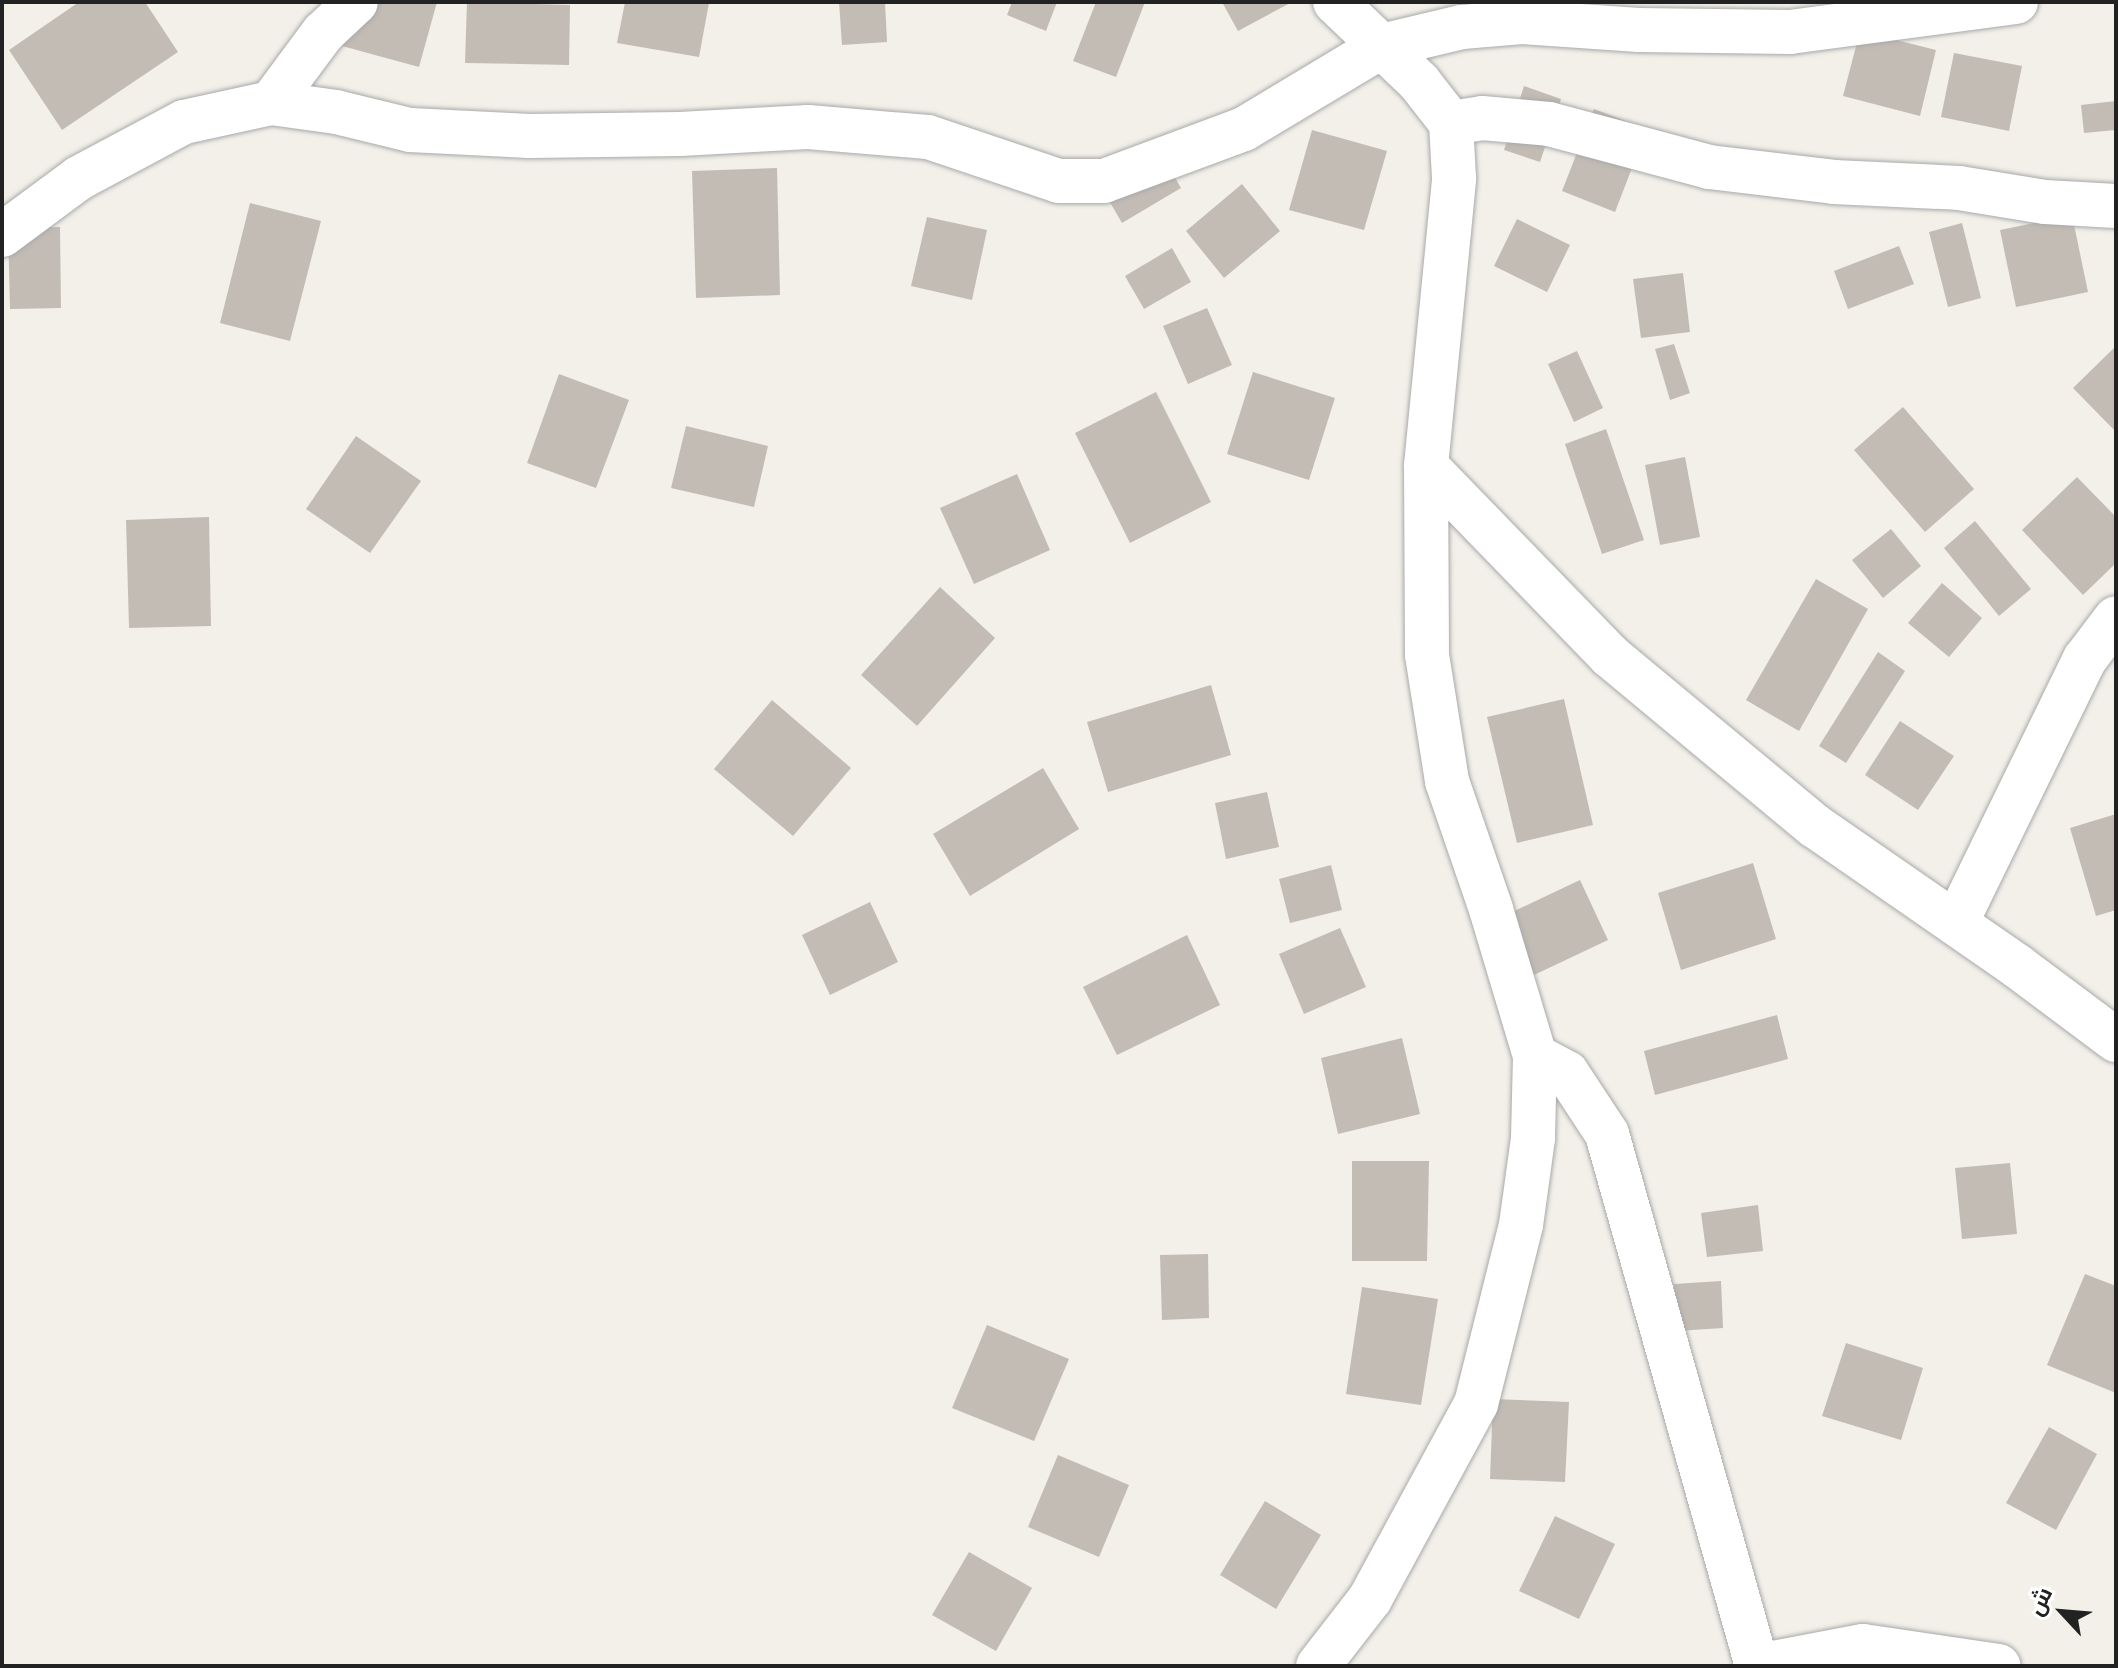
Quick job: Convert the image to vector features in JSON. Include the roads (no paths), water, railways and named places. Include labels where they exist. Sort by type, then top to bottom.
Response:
[{"type":"street","points":[[271,103],[323,33],[356,2]]},
{"type":"street","points":[[1318,1666],[1370,1599],[1476,1404],[1521,1225],[1533,1138],[1535,1056],[1491,909],[1447,781],[1427,655],[1426,466],[1454,178],[1451,123],[1419,82],[1335,2]]},
{"type":"street","points":[[2,235],[79,178],[184,122],[271,103],[336,112],[410,130],[530,136],[680,134],[808,127],[928,137],[1059,181],[1104,181],[1244,129],[1382,46],[1462,27],[1522,22],[1639,30],[1790,32],[2016,2]]},
{"type":"street","points":[[1451,123],[1482,118],[1549,124],[1709,167],[1834,182],[1959,188],[2045,202],[2116,206]]},
{"type":"street","points":[[1426,466],[1610,656],[1815,826],[1956,923],[2116,1040]]},
{"type":"street","points":[[1956,923],[2085,659],[2116,618]]},
{"type":"street","points":[[1535,1056],[1567,1073],[1607,1134],[1757,1666],[1863,1646],[1999,1666]]}]
